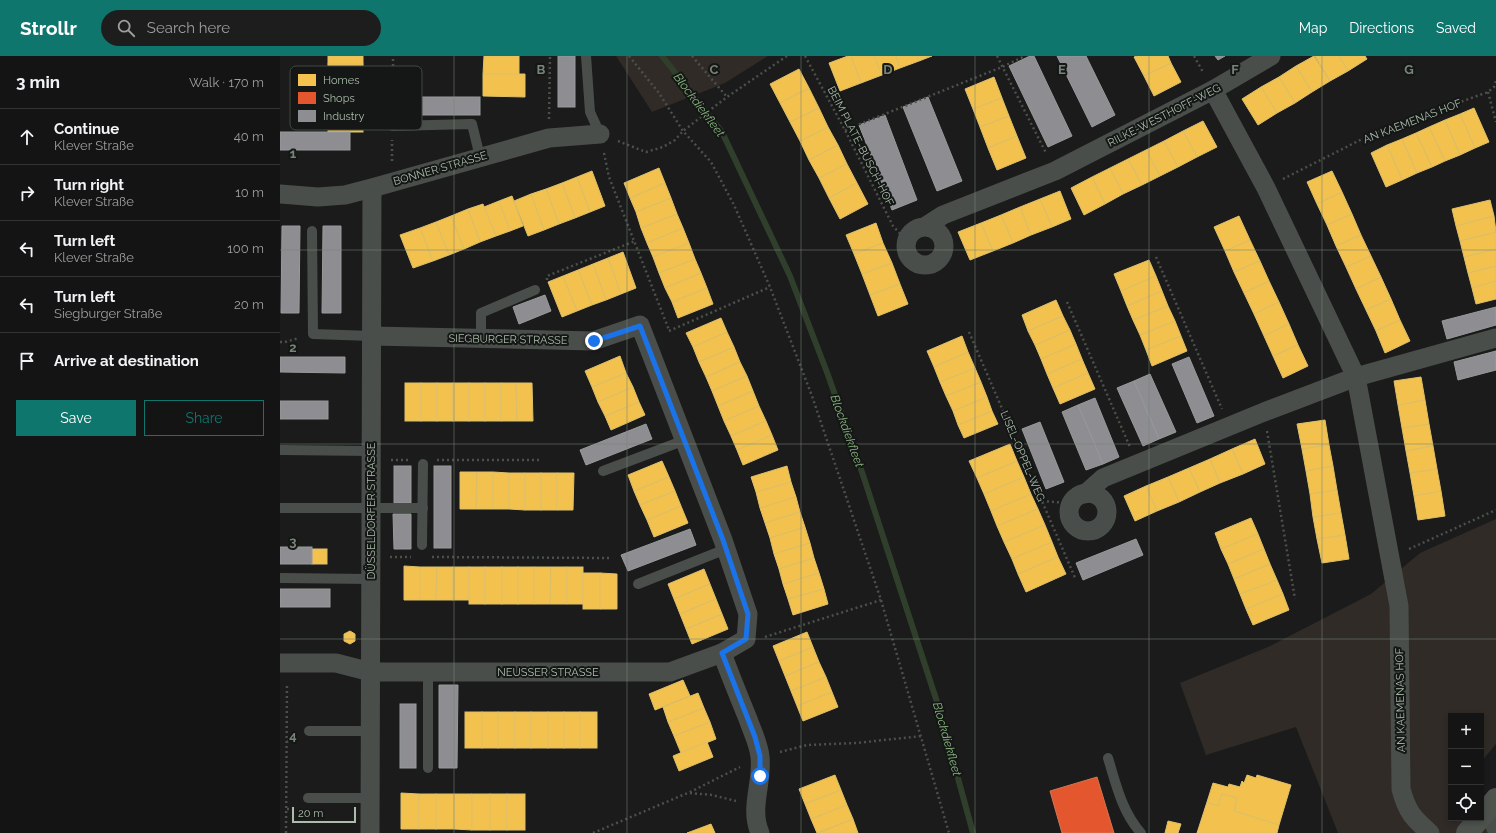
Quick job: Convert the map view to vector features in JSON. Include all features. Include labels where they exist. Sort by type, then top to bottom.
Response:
[{"type":"main road","points":[[1467,833],[1488,814]]},
{"type":"street","name":"RILKE-WESTHOFF-WEG","points":[[906,240],[909,234],[914,230],[926,226],[943,215],[1055,171],[1213,90],[1271,56]]},
{"type":"street","name":"AN KAEMENAS HOF","points":[[1213,90],[1266,188],[1356,377],[1399,606],[1401,789],[1406,806],[1415,819],[1430,833]]},
{"type":"street","name":"BONNER STRASSE","points":[[280,194],[318,197],[345,195],[549,138],[600,134]]},
{"type":"street","name":"DÜSSELDORFER STRASSE","points":[[370,833],[372,188]]},
{"type":"street","points":[[906,240],[905,247],[907,254],[916,263],[923,265],[935,262],[942,253],[943,240],[938,232],[926,226]]},
{"type":"street","points":[[643,333],[726,549],[748,614],[746,639]]},
{"type":"street","name":"SIEGBURGER STRASSE","points":[[372,336],[594,341],[643,333]]},
{"type":"street","points":[[1078,499],[1103,478],[1264,412],[1356,377],[1496,338]]},
{"type":"street","name":"NEUSSER STRASSE","points":[[284,663],[336,663],[371,672],[670,672],[722,653],[746,639]]},
{"type":"street","points":[[722,653],[755,737],[760,756],[760,776],[755,808],[756,824],[760,833]]},
{"type":"lane","points":[[586,56],[590,112],[600,134]]},
{"type":"lane","points":[[422,125],[472,124],[480,157]]},
{"type":"lane","points":[[312,231],[313,334],[372,336]]},
{"type":"lane","points":[[481,339],[481,313],[535,290]]},
{"type":"lane","points":[[603,472],[685,440]]},
{"type":"lane","points":[[280,450],[372,455]]},
{"type":"lane","points":[[422,545],[423,508],[427,462]]},
{"type":"lane","points":[[280,508],[423,508]]},
{"type":"lane","points":[[638,584],[726,549]]},
{"type":"lane","points":[[280,578],[371,579]]},
{"type":"lane","points":[[428,672],[428,768]]},
{"type":"lane","points":[[309,731],[370,731]]},
{"type":"lane","points":[[1108,758],[1120,799],[1133,824],[1141,833]]},
{"type":"lane","points":[[308,798],[370,798]]},
{"type":"path","points":[[549,138],[550,56]]},
{"type":"path","points":[[629,56],[659,93],[683,131],[711,162],[734,205],[770,287],[812,396],[881,600],[950,833]]},
{"type":"path","points":[[692,56],[727,97]]},
{"type":"path","points":[[600,134],[646,152],[664,147],[675,140],[683,131],[720,102],[787,56]]},
{"type":"path","name":"BEIM PLATE-BUSCH-HOF","points":[[804,56],[845,130],[893,226],[906,240]]},
{"type":"path","points":[[997,56],[1055,171]]},
{"type":"path","points":[[845,130],[1002,67],[1025,56]]},
{"type":"path","points":[[1496,81],[1494,87],[1488,92],[1496,122]]},
{"type":"path","name":"AN KAEMENAS HOF","points":[[1266,188],[1372,134],[1488,92]]},
{"type":"path","points":[[600,134],[610,177],[669,330]]},
{"type":"path","points":[[535,290],[547,280],[547,276],[635,242]]},
{"type":"path","points":[[1156,257],[1230,426]]},
{"type":"path","points":[[643,333],[669,330],[770,287]]},
{"type":"path","points":[[1067,302],[1137,464]]},
{"type":"path","name":"LISEL-OPPEL-WEG","points":[[970,332],[1076,580]]},
{"type":"path","points":[[1264,412],[1295,599]]},
{"type":"path","points":[[372,455],[408,460]]},
{"type":"path","points":[[427,462],[541,460]]},
{"type":"path","points":[[1042,500],[1078,499]]},
{"type":"path","points":[[1390,557],[1496,510]]},
{"type":"path","points":[[371,556],[415,557]]},
{"type":"path","points":[[429,557],[611,558]]},
{"type":"path","points":[[746,639],[763,637],[881,600]]},
{"type":"path","points":[[284,663],[286,833]]},
{"type":"path","points":[[690,792],[734,800],[755,808]]},
{"type":"shaded area","points":[[616,56],[768,56],[725,83],[652,112]]},
{"type":"shaded area","points":[[1496,519],[1496,744],[1484,758],[1484,713],[1448,713],[1448,821],[1483,821],[1493,833],[1338,833],[1296,727],[1206,755],[1180,683],[1268,647],[1371,594],[1420,553]]},
{"type":"building: Homes","points":[[328,56],[363,56],[363,64],[328,64]]},
{"type":"building: Homes","points":[[484,56],[519,56],[519,74],[483,74]]},
{"type":"building: Homes","points":[[851,56],[861,83],[840,91],[829,63]]},
{"type":"building: Homes","points":[[851,56],[874,56],[882,75],[861,83]]},
{"type":"building: Homes","points":[[874,56],[896,56],[900,68],[882,75]]},
{"type":"building: Homes","points":[[896,56],[917,56],[919,61],[900,68]]},
{"type":"building: Homes","points":[[917,56],[932,56],[919,61]]},
{"type":"building: Homes","points":[[1168,56],[1171,63],[1144,76],[1134,57]]},
{"type":"building: Homes","points":[[1314,56],[1330,81],[1312,92],[1296,66]]},
{"type":"building: Homes","points":[[1315,56],[1339,56],[1348,71],[1330,81]]},
{"type":"building: Homes","points":[[1339,56],[1365,56],[1367,59],[1348,71]]},
{"type":"building: Homes","points":[[1171,63],[1181,82],[1154,96],[1144,76]]},
{"type":"building: Homes","points":[[328,64],[363,64],[363,66],[328,66]]},
{"type":"building: Homes","points":[[1296,66],[1312,92],[1295,103],[1279,77]]},
{"type":"building: Homes","points":[[799,69],[809,88],[780,103],[770,84]]},
{"type":"building: Homes","points":[[483,74],[525,74],[525,97],[483,96]]},
{"type":"building: Homes","points":[[994,77],[1002,98],[973,109],[965,89]]},
{"type":"building: Homes","points":[[1279,77],[1295,103],[1277,113],[1261,87]]},
{"type":"building: Homes","points":[[1261,87],[1277,113],[1258,125],[1242,99]]},
{"type":"building: Homes","points":[[809,88],[819,108],[790,122],[780,103]]},
{"type":"building: Homes","points":[[1002,98],[1009,116],[980,127],[973,109]]},
{"type":"building: Homes","points":[[819,108],[828,127],[800,141],[790,122]]},
{"type":"building: Homes","points":[[1474,108],[1489,142],[1475,148],[1460,114]]},
{"type":"building: Homes","points":[[1460,114],[1475,148],[1460,155],[1445,120]]},
{"type":"building: Homes","points":[[1009,116],[1017,136],[988,148],[980,127]]},
{"type":"building: Homes","points":[[1445,120],[1460,155],[1445,161],[1429,127]]},
{"type":"building: Homes","points":[[1203,121],[1217,147],[1197,157],[1183,131]]},
{"type":"building: Homes","points":[[828,127],[838,145],[809,160],[800,141]]},
{"type":"building: Homes","points":[[1429,127],[1445,161],[1432,167],[1416,133]]},
{"type":"building: Homes","points":[[328,130],[363,130],[363,132],[328,132]]},
{"type":"building: Homes","points":[[1183,131],[1197,157],[1178,167],[1164,141]]},
{"type":"building: Homes","points":[[1416,133],[1432,167],[1417,173],[1402,139]]},
{"type":"building: Homes","points":[[1017,136],[1026,158],[997,170],[988,148]]},
{"type":"building: Homes","points":[[1402,139],[1417,173],[1402,180],[1387,145]]},
{"type":"building: Homes","points":[[1164,141],[1178,167],[1160,176],[1146,150]]},
{"type":"building: Homes","points":[[838,145],[847,164],[819,178],[809,160]]},
{"type":"building: Homes","points":[[1387,145],[1402,180],[1386,187],[1371,153]]},
{"type":"building: Homes","points":[[1146,150],[1160,176],[1142,185],[1128,159]]},
{"type":"building: Homes","points":[[1128,159],[1142,185],[1123,194],[1110,168]]},
{"type":"building: Homes","points":[[847,164],[857,183],[829,198],[819,178]]},
{"type":"building: Homes","points":[[659,168],[665,183],[630,198],[624,183]]},
{"type":"building: Homes","points":[[1110,168],[1123,194],[1105,204],[1092,177]]},
{"type":"building: Homes","points":[[592,171],[605,206],[590,212],[577,177]]},
{"type":"building: Homes","points":[[1332,171],[1342,192],[1317,204],[1307,182]]},
{"type":"building: Homes","points":[[577,177],[590,212],[575,218],[562,183]]},
{"type":"building: Homes","points":[[1092,177],[1105,204],[1084,215],[1071,188]]},
{"type":"building: Homes","points":[[562,183],[575,218],[559,224],[546,189]]},
{"type":"building: Homes","points":[[665,183],[671,198],[636,212],[630,198]]},
{"type":"building: Homes","points":[[857,183],[868,204],[840,219],[829,198]]},
{"type":"building: Homes","points":[[546,189],[559,224],[544,230],[531,194]]},
{"type":"building: Homes","points":[[1060,191],[1071,219],[1052,227],[1040,199]]},
{"type":"building: Homes","points":[[1342,192],[1352,214],[1327,225],[1317,204]]},
{"type":"building: Homes","points":[[531,194],[544,230],[528,236],[514,201]]},
{"type":"building: Homes","points":[[512,196],[523,226],[510,231],[499,201]]},
{"type":"building: Homes","points":[[671,198],[677,214],[641,228],[636,212]]},
{"type":"building: Homes","points":[[1040,199],[1052,227],[1031,235],[1020,207]]},
{"type":"building: Homes","points":[[1490,200],[1494,216],[1456,226],[1452,209]]},
{"type":"building: Homes","points":[[499,201],[510,231],[496,236],[484,207]]},
{"type":"building: Homes","points":[[483,204],[496,236],[480,242],[468,209]]},
{"type":"building: Homes","points":[[1020,207],[1031,235],[1013,243],[1001,215]]},
{"type":"building: Homes","points":[[468,209],[480,242],[464,249],[451,216]]},
{"type":"building: Homes","points":[[677,214],[683,228],[647,243],[641,228]]},
{"type":"building: Homes","points":[[1352,214],[1361,235],[1336,246],[1327,225]]},
{"type":"building: Homes","points":[[1001,215],[1013,243],[993,251],[981,223]]},
{"type":"building: Homes","points":[[451,216],[464,249],[449,255],[436,222]]},
{"type":"building: Homes","points":[[1239,216],[1250,240],[1225,251],[1214,227]]},
{"type":"building: Homes","points":[[1494,216],[1496,232],[1460,241],[1456,226]]},
{"type":"building: Homes","points":[[436,222],[449,255],[433,261],[420,228]]},
{"type":"building: Homes","points":[[876,223],[883,243],[854,254],[846,235]]},
{"type":"building: Homes","points":[[981,223],[993,251],[970,260],[958,232]]},
{"type":"building: Homes","points":[[420,228],[433,261],[413,268],[400,235]]},
{"type":"building: Homes","points":[[683,228],[689,243],[653,257],[647,243]]},
{"type":"building: Homes","points":[[1496,232],[1496,249],[1464,257],[1460,241]]},
{"type":"building: Homes","points":[[1361,235],[1371,256],[1346,267],[1336,246]]},
{"type":"building: Homes","points":[[1250,240],[1260,261],[1234,272],[1225,251]]},
{"type":"building: Homes","points":[[689,243],[695,259],[659,273],[653,257]]},
{"type":"building: Homes","points":[[883,243],[892,263],[862,274],[854,254]]},
{"type":"building: Homes","points":[[1496,249],[1496,266],[1468,273],[1464,257]]},
{"type":"building: Homes","points":[[623,252],[636,288],[621,294],[608,258]]},
{"type":"building: Homes","points":[[1371,256],[1381,277],[1356,289],[1346,267]]},
{"type":"building: Homes","points":[[608,258],[621,294],[606,300],[593,264]]},
{"type":"building: Homes","points":[[695,259],[701,273],[665,288],[659,273]]},
{"type":"building: Homes","points":[[1149,260],[1156,276],[1121,291],[1114,274]]},
{"type":"building: Homes","points":[[1260,261],[1269,281],[1244,293],[1234,272]]},
{"type":"building: Homes","points":[[892,263],[900,284],[870,295],[862,274]]},
{"type":"building: Homes","points":[[593,264],[606,300],[592,305],[578,270]]},
{"type":"building: Homes","points":[[1496,266],[1496,281],[1472,288],[1468,273]]},
{"type":"building: Homes","points":[[578,270],[592,305],[577,311],[563,276]]},
{"type":"building: Homes","points":[[701,273],[707,288],[672,302],[665,288]]},
{"type":"building: Homes","points":[[563,276],[577,311],[562,317],[548,282]]},
{"type":"building: Homes","points":[[1156,276],[1162,291],[1127,306],[1121,291]]},
{"type":"building: Homes","points":[[1381,277],[1391,299],[1366,310],[1356,289]]},
{"type":"building: Homes","points":[[1269,281],[1279,302],[1254,314],[1244,293]]},
{"type":"building: Homes","points":[[1496,281],[1496,299],[1476,304],[1472,288]]},
{"type":"building: Homes","points":[[900,284],[908,304],[878,316],[870,295]]},
{"type":"building: Homes","points":[[707,288],[713,304],[678,318],[672,302]]},
{"type":"building: Homes","points":[[1162,291],[1168,306],[1133,320],[1127,306]]},
{"type":"building: Homes","points":[[1391,299],[1400,320],[1376,331],[1366,310]]},
{"type":"building: Homes","points":[[1056,300],[1063,316],[1028,331],[1022,315]]},
{"type":"building: Homes","points":[[1279,302],[1289,324],[1264,336],[1254,314]]},
{"type":"building: Homes","points":[[1168,306],[1175,321],[1140,335],[1133,320]]},
{"type":"building: Homes","points":[[1063,316],[1070,330],[1035,345],[1028,331]]},
{"type":"building: Homes","points":[[721,318],[727,332],[693,347],[686,333]]},
{"type":"building: Homes","points":[[1400,320],[1410,341],[1385,353],[1376,331]]},
{"type":"building: Homes","points":[[1175,321],[1181,336],[1146,350],[1140,335]]},
{"type":"building: Homes","points":[[1289,324],[1298,345],[1273,356],[1264,336]]},
{"type":"building: Homes","points":[[1070,330],[1076,344],[1041,359],[1035,345]]},
{"type":"building: Homes","points":[[727,332],[734,347],[699,362],[693,347]]},
{"type":"building: Homes","points":[[962,336],[968,352],[934,367],[927,351]]},
{"type":"building: Homes","points":[[1181,336],[1187,351],[1152,366],[1146,350]]},
{"type":"building: Homes","points":[[1076,344],[1082,359],[1047,374],[1041,359]]},
{"type":"building: Homes","points":[[1298,345],[1308,366],[1283,378],[1273,356]]},
{"type":"building: Homes","points":[[734,347],[740,362],[706,377],[699,362]]},
{"type":"building: Homes","points":[[968,352],[975,368],[940,382],[934,367]]},
{"type":"building: Homes","points":[[620,356],[626,373],[592,387],[585,371]]},
{"type":"building: Homes","points":[[1082,359],[1088,373],[1053,388],[1047,374]]},
{"type":"building: Homes","points":[[740,362],[747,376],[712,391],[706,377]]},
{"type":"building: Homes","points":[[975,368],[981,382],[946,396],[940,382]]},
{"type":"building: Homes","points":[[626,373],[633,387],[598,402],[592,387]]},
{"type":"building: Homes","points":[[1088,373],[1095,389],[1060,404],[1053,388]]},
{"type":"building: Homes","points":[[747,376],[753,391],[718,406],[712,391]]},
{"type":"building: Homes","points":[[1421,377],[1425,400],[1398,405],[1394,381]]},
{"type":"building: Homes","points":[[981,382],[987,397],[953,411],[946,396]]},
{"type":"building: Homes","points":[[405,383],[421,383],[421,421],[405,421]]},
{"type":"building: Homes","points":[[421,383],[437,383],[437,421],[421,421]]},
{"type":"building: Homes","points":[[437,383],[453,383],[453,421],[437,421]]},
{"type":"building: Homes","points":[[453,383],[469,383],[469,421],[453,421]]},
{"type":"building: Homes","points":[[469,383],[485,383],[485,421],[469,421]]},
{"type":"building: Homes","points":[[485,383],[501,383],[501,421],[485,421]]},
{"type":"building: Homes","points":[[501,383],[516,383],[517,421],[501,421]]},
{"type":"building: Homes","points":[[516,383],[532,383],[533,421],[517,421]]},
{"type":"building: Homes","points":[[633,387],[639,402],[605,416],[598,402]]},
{"type":"building: Homes","points":[[753,391],[759,406],[724,421],[718,406]]},
{"type":"building: Homes","points":[[987,397],[992,411],[958,425],[953,411]]},
{"type":"building: Homes","points":[[1425,400],[1429,424],[1402,428],[1398,405]]},
{"type":"building: Homes","points":[[639,402],[645,415],[611,430],[605,416]]},
{"type":"building: Homes","points":[[759,406],[766,421],[731,436],[724,421]]},
{"type":"building: Homes","points":[[992,411],[998,424],[964,438],[958,425]]},
{"type":"building: Homes","points":[[1325,420],[1329,445],[1302,449],[1297,424]]},
{"type":"building: Homes","points":[[766,421],[772,435],[737,450],[731,436]]},
{"type":"building: Homes","points":[[1429,424],[1433,446],[1406,451],[1402,428]]},
{"type":"building: Homes","points":[[772,435],[778,450],[743,465],[737,450]]},
{"type":"building: Homes","points":[[1255,439],[1265,464],[1243,474],[1232,449]]},
{"type":"building: Homes","points":[[1010,444],[1017,461],[977,478],[969,461]]},
{"type":"building: Homes","points":[[1329,445],[1333,466],[1306,471],[1302,449]]},
{"type":"building: Homes","points":[[1433,446],[1437,469],[1410,473],[1406,451]]},
{"type":"building: Homes","points":[[1232,449],[1243,474],[1220,483],[1210,459]]},
{"type":"building: Homes","points":[[1210,459],[1220,483],[1200,492],[1189,468]]},
{"type":"building: Homes","points":[[662,461],[669,477],[634,491],[628,475]]},
{"type":"building: Homes","points":[[1017,461],[1024,477],[984,494],[977,478]]},
{"type":"building: Homes","points":[[787,466],[791,482],[756,492],[751,477]]},
{"type":"building: Homes","points":[[1333,466],[1337,490],[1310,494],[1306,471]]},
{"type":"building: Homes","points":[[1189,468],[1200,492],[1179,502],[1168,477]]},
{"type":"building: Homes","points":[[1437,469],[1441,491],[1414,496],[1410,473]]},
{"type":"building: Homes","points":[[460,472],[477,472],[476,509],[460,509]]},
{"type":"building: Homes","points":[[477,472],[493,472],[493,509],[476,509]]},
{"type":"building: Homes","points":[[493,472],[509,473],[509,509],[493,509]]},
{"type":"building: Homes","points":[[509,473],[525,473],[525,510],[509,509]]},
{"type":"building: Homes","points":[[525,473],[541,473],[541,510],[525,510]]},
{"type":"building: Homes","points":[[541,473],[557,473],[557,510],[541,510]]},
{"type":"building: Homes","points":[[557,473],[574,473],[573,510],[557,510]]},
{"type":"building: Homes","points":[[669,477],[675,491],[640,505],[634,491]]},
{"type":"building: Homes","points":[[1024,477],[1031,494],[991,511],[984,494]]},
{"type":"building: Homes","points":[[1168,477],[1179,502],[1157,511],[1146,486]]},
{"type":"building: Homes","points":[[791,482],[796,497],[760,508],[756,492]]},
{"type":"building: Homes","points":[[1146,486],[1157,511],[1135,521],[1124,496]]},
{"type":"building: Homes","points":[[1337,490],[1341,513],[1313,517],[1310,494]]},
{"type":"building: Homes","points":[[675,491],[681,506],[647,520],[640,505]]},
{"type":"building: Homes","points":[[1441,491],[1445,516],[1418,520],[1414,496]]},
{"type":"building: Homes","points":[[1031,494],[1038,509],[997,526],[991,511]]},
{"type":"building: Homes","points":[[796,497],[800,512],[765,523],[760,508]]},
{"type":"building: Homes","points":[[681,506],[688,523],[654,537],[647,520]]},
{"type":"building: Homes","points":[[1038,509],[1045,525],[1004,542],[997,526]]},
{"type":"building: Homes","points":[[800,512],[805,527],[770,538],[765,523]]},
{"type":"building: Homes","points":[[1341,513],[1345,535],[1317,539],[1313,517]]},
{"type":"building: Homes","points":[[1251,518],[1258,534],[1221,549],[1215,533]]},
{"type":"building: Homes","points":[[1045,525],[1052,542],[1012,559],[1004,542]]},
{"type":"building: Homes","points":[[805,527],[810,543],[774,554],[770,538]]},
{"type":"building: Homes","points":[[1258,534],[1264,549],[1228,564],[1221,549]]},
{"type":"building: Homes","points":[[1345,535],[1349,559],[1322,563],[1317,539]]},
{"type":"building: Homes","points":[[1052,542],[1058,557],[1018,574],[1012,559]]},
{"type":"building: Homes","points":[[810,543],[814,558],[779,569],[774,554]]},
{"type":"building: Homes","points":[[312,549],[327,549],[327,564],[312,564]]},
{"type":"building: Homes","points":[[1264,549],[1270,564],[1234,579],[1228,564]]},
{"type":"building: Homes","points":[[1058,557],[1066,574],[1026,592],[1018,574]]},
{"type":"building: Homes","points":[[814,558],[819,573],[783,584],[779,569]]},
{"type":"building: Homes","points":[[1270,564],[1277,580],[1240,594],[1234,579]]},
{"type":"building: Homes","points":[[404,566],[420,567],[420,600],[404,600]]},
{"type":"building: Homes","points":[[420,567],[437,567],[436,600],[420,600]]},
{"type":"building: Homes","points":[[437,567],[453,567],[453,600],[436,600]]},
{"type":"building: Homes","points":[[453,567],[469,567],[469,600],[453,600]]},
{"type":"building: Homes","points":[[469,567],[485,567],[485,604],[469,604]]},
{"type":"building: Homes","points":[[485,567],[502,567],[502,604],[485,604]]},
{"type":"building: Homes","points":[[502,567],[518,567],[518,604],[502,604]]},
{"type":"building: Homes","points":[[518,567],[534,567],[534,604],[518,604]]},
{"type":"building: Homes","points":[[534,567],[551,567],[550,604],[534,604]]},
{"type":"building: Homes","points":[[551,567],[567,567],[567,604],[550,604]]},
{"type":"building: Homes","points":[[567,567],[583,567],[583,604],[567,604]]},
{"type":"building: Homes","points":[[704,569],[710,584],[674,599],[668,584]]},
{"type":"building: Homes","points":[[583,573],[600,573],[600,609],[583,609]]},
{"type":"building: Homes","points":[[600,573],[617,574],[617,609],[600,609]]},
{"type":"building: Homes","points":[[819,573],[824,589],[788,599],[783,584]]},
{"type":"building: Homes","points":[[1277,580],[1283,594],[1246,609],[1240,594]]},
{"type":"building: Homes","points":[[710,584],[716,599],[680,614],[674,599]]},
{"type":"building: Homes","points":[[824,589],[828,604],[793,615],[788,599]]},
{"type":"building: Homes","points":[[1283,594],[1289,610],[1253,625],[1246,609]]},
{"type":"building: Homes","points":[[716,599],[722,614],[686,629],[680,614]]},
{"type":"building: Homes","points":[[722,614],[728,629],[692,644],[686,629]]},
{"type":"building: Homes","points":[[350,631],[355,634],[355,641],[350,644],[344,641],[344,634]]},
{"type":"building: Homes","points":[[807,632],[813,647],[779,661],[773,646]]},
{"type":"building: Homes","points":[[813,647],[819,662],[785,676],[779,661]]},
{"type":"building: Homes","points":[[819,662],[826,677],[791,691],[785,676]]},
{"type":"building: Homes","points":[[826,677],[832,692],[797,706],[791,691]]},
{"type":"building: Homes","points":[[683,680],[690,696],[655,710],[649,694]]},
{"type":"building: Homes","points":[[832,692],[838,707],[803,721],[797,706]]},
{"type":"building: Homes","points":[[698,693],[704,708],[668,722],[663,707]]},
{"type":"building: Homes","points":[[704,708],[710,722],[674,736],[668,722]]},
{"type":"building: Homes","points":[[465,712],[482,712],[482,748],[465,748]]},
{"type":"building: Homes","points":[[482,712],[498,712],[498,748],[482,748]]},
{"type":"building: Homes","points":[[498,712],[515,712],[515,748],[498,748]]},
{"type":"building: Homes","points":[[515,712],[531,712],[531,748],[515,748]]},
{"type":"building: Homes","points":[[531,712],[548,712],[548,748],[531,748]]},
{"type":"building: Homes","points":[[548,712],[564,712],[564,748],[548,748]]},
{"type":"building: Homes","points":[[564,712],[580,712],[580,748],[564,748]]},
{"type":"building: Homes","points":[[580,712],[597,712],[597,748],[580,748]]},
{"type":"building: Homes","points":[[710,722],[716,739],[681,753],[674,736]]},
{"type":"building: Homes","points":[[707,742],[713,757],[679,771],[673,756]]},
{"type":"building: Homes","points":[[835,775],[841,790],[805,804],[799,789]]},
{"type":"building: Homes","points":[[1247,775],[1256,778],[1257,775],[1291,785],[1279,825],[1234,811],[1237,798],[1222,794],[1218,806],[1207,802],[1213,783],[1228,787],[1229,784],[1240,787],[1242,781],[1244,783]]},
{"type":"building: Homes","points":[[841,790],[847,805],[811,819],[805,804]]},
{"type":"building: Homes","points":[[401,793],[419,794],[419,829],[401,829]]},
{"type":"building: Homes","points":[[419,794],[436,794],[436,829],[419,829]]},
{"type":"building: Homes","points":[[436,794],[454,794],[454,829],[436,829]]},
{"type":"building: Homes","points":[[454,794],[472,794],[472,830],[454,829]]},
{"type":"building: Homes","points":[[472,794],[490,794],[490,830],[472,830]]},
{"type":"building: Homes","points":[[490,794],[507,794],[507,830],[490,830]]},
{"type":"building: Homes","points":[[507,794],[525,794],[525,830],[507,830]]},
{"type":"building: Homes","points":[[1222,794],[1237,798],[1234,811],[1279,825],[1277,833],[1197,833],[1207,802],[1218,806]]},
{"type":"building: Homes","points":[[847,805],[853,819],[817,833],[811,819]]},
{"type":"building: Homes","points":[[853,819],[858,833],[818,833]]},
{"type":"building: Homes","points":[[1168,821],[1181,824],[1178,833],[1165,833]]},
{"type":"building: Homes","points":[[711,824],[715,833],[687,833]]},
{"type":"building: Shops","points":[[1097,777],[1114,833],[1062,833],[1050,791]]},
{"type":"building: Industry","points":[[558,56],[575,56],[575,107],[558,107]]},
{"type":"building: Industry","points":[[1030,56],[1034,56],[1072,136],[1048,147],[1009,66]]},
{"type":"building: Industry","points":[[1057,56],[1086,56],[1115,115],[1092,127]]},
{"type":"building: Industry","points":[[1215,56],[1225,56],[1218,60]]},
{"type":"building: Industry","points":[[422,97],[480,97],[480,115],[422,115]]},
{"type":"building: Industry","points":[[928,97],[962,181],[937,191],[903,107]]},
{"type":"building: Industry","points":[[885,115],[917,200],[892,210],[859,125]]},
{"type":"building: Industry","points":[[280,132],[350,132],[350,150],[280,150]]},
{"type":"building: Industry","points":[[282,226],[300,226],[299,313],[281,313]]},
{"type":"building: Industry","points":[[323,226],[341,226],[341,313],[322,313]]},
{"type":"building: Industry","points":[[545,295],[551,311],[519,324],[513,307]]},
{"type":"building: Industry","points":[[1496,307],[1496,325],[1447,339],[1442,321]]},
{"type":"building: Industry","points":[[1496,351],[1496,370],[1458,380],[1454,362]]},
{"type":"building: Industry","points":[[280,357],[345,357],[345,373],[280,372]]},
{"type":"building: Industry","points":[[1189,357],[1214,416],[1197,423],[1172,364]]},
{"type":"building: Industry","points":[[1150,374],[1176,432],[1159,439],[1134,381]]},
{"type":"building: Industry","points":[[1134,381],[1159,439],[1143,446],[1117,388]]},
{"type":"building: Industry","points":[[1095,398],[1119,457],[1103,464],[1078,405]]},
{"type":"building: Industry","points":[[280,401],[328,401],[328,419],[280,419]]},
{"type":"building: Industry","points":[[1078,405],[1103,464],[1086,470],[1062,412]]},
{"type":"building: Industry","points":[[1040,422],[1064,482],[1046,489],[1022,429]]},
{"type":"building: Industry","points":[[646,424],[652,439],[586,465],[580,450]]},
{"type":"building: Industry","points":[[394,466],[411,466],[411,503],[394,503]]},
{"type":"building: Industry","points":[[434,466],[451,466],[451,548],[434,548]]},
{"type":"building: Industry","points":[[393,514],[411,514],[411,549],[394,549]]},
{"type":"building: Industry","points":[[690,529],[696,545],[628,571],[621,555]]},
{"type":"building: Industry","points":[[1136,539],[1143,555],[1083,580],[1076,563]]},
{"type":"building: Industry","points":[[280,547],[312,547],[312,564],[280,564]]},
{"type":"building: Industry","points":[[280,589],[330,589],[330,607],[280,607]]},
{"type":"building: Industry","points":[[439,685],[458,685],[457,768],[439,768]]},
{"type":"building: Industry","points":[[400,704],[416,704],[416,768],[400,768]]},
{"type":"waterway","name":"Blockdiekfleet","points":[[662,56],[722,132],[790,276],[828,375],[863,475],[938,705],[973,833]]},
{"type":"route","points":[[594,341],[640,326],[723,540],[748,614],[746,639],[722,653],[755,737],[760,756],[760,776]]}]
